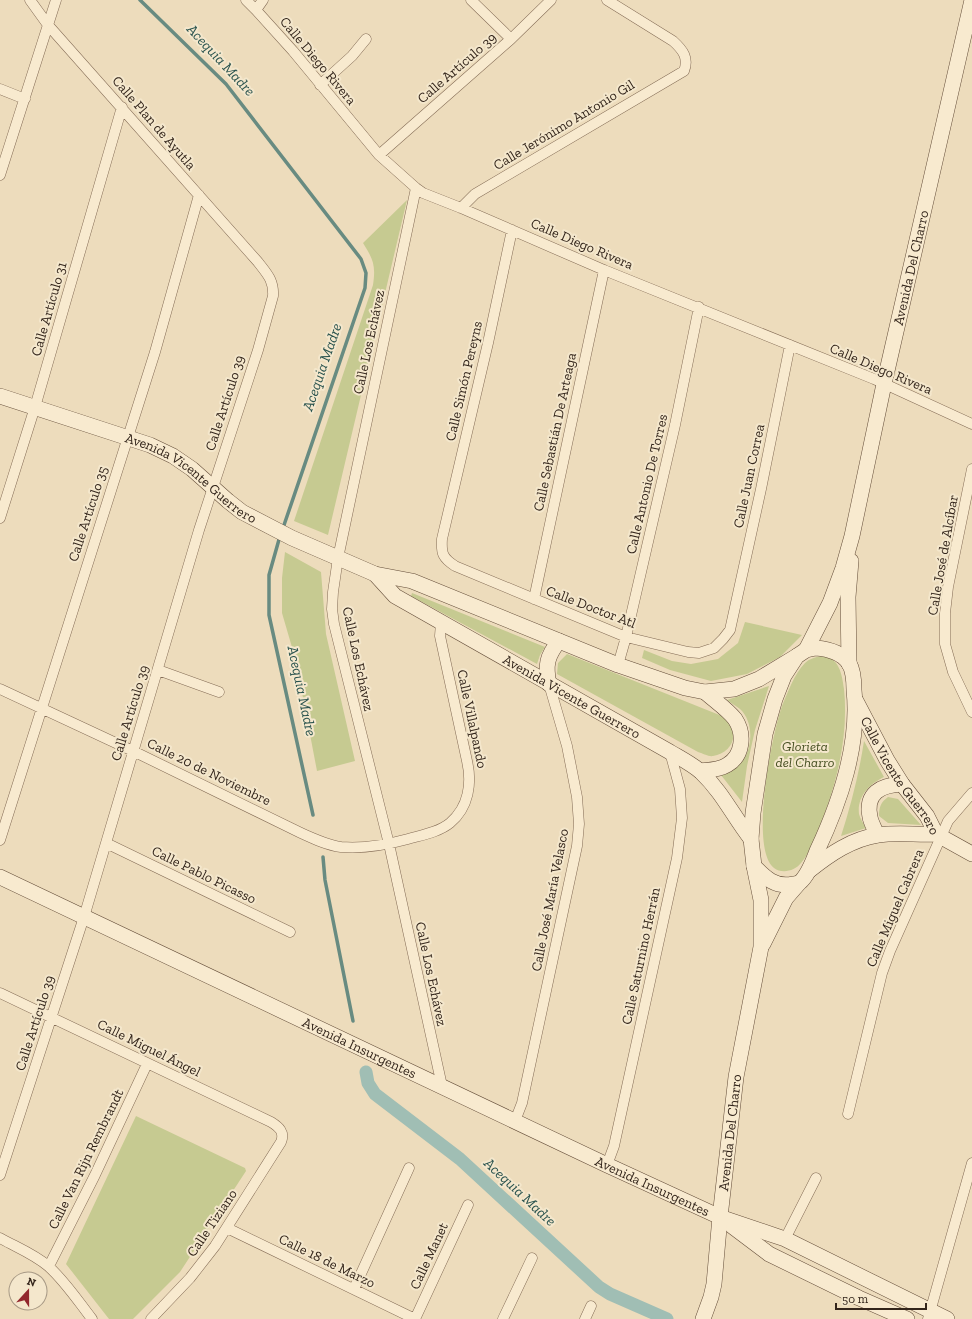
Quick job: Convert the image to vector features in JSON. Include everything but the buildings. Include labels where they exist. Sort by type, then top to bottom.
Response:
[{"type":"street","name":"Calle Plan de Ayutla","points":[[30,0],[48,25],[258,262]]},
{"type":"street","points":[[0,175],[56,0]]},
{"type":"street","name":"Calle Diego Rivera","points":[[246,0],[293,51],[379,154],[423,193],[604,270],[699,307],[884,384],[972,424]]},
{"type":"street","points":[[256,10],[263,0]]},
{"type":"street","points":[[470,0],[511,39]]},
{"type":"street","name":"Calle Artículo 39","points":[[379,154],[511,39],[552,0]]},
{"type":"street","name":"Calle Jerónimo Antonio Gil","points":[[461,208],[475,194],[684,71],[686,58],[680,48],[673,41],[607,0]]},
{"type":"street","name":"Avenida Del Charro","points":[[801,653],[830,603],[843,568],[852,536],[884,384],[972,0]]},
{"type":"street","points":[[320,85],[352,56],[366,39]]},
{"type":"street","points":[[0,89],[25,99]]},
{"type":"street","name":"Calle Artículo 31","points":[[0,518],[35,407],[122,108]]},
{"type":"street","name":"Calle Los Echávez","points":[[416,188],[338,558],[332,609],[334,624],[389,844],[442,1086]]},
{"type":"street","name":"Calle Artículo 35","points":[[0,840],[155,352],[198,195]]},
{"type":"street","name":"Calle Simón Pereyns","points":[[442,539],[488,343],[512,230]]},
{"type":"street","name":"Calle Artículo 39","points":[[0,1175],[84,917],[212,487],[258,350],[274,288],[272,281],[258,262]]},
{"type":"street","name":"Calle Sebastián De Arteaga","points":[[534,599],[604,270]]},
{"type":"street","name":"Calle Antonio De Torres","points":[[618,665],[675,425],[699,307]]},
{"type":"street","name":"Calle Juan Correa","points":[[734,613],[790,345]]},
{"type":"street","name":"Avenida Vicente Guerrero","points":[[0,396],[127,437],[150,445],[173,456],[242,512],[292,538],[338,558],[376,574],[412,581],[618,665],[685,688],[705,692],[734,689],[759,679],[801,653]]},
{"type":"street","name":"Calle José de Alcíbar","points":[[972,469],[948,587],[945,613],[945,644],[953,672],[972,712]]},
{"type":"street","name":"Avenida Del Charro","points":[[849,664],[848,597],[852,536]]},
{"type":"street","name":"Calle Doctor Atl","points":[[442,539],[441,548],[443,555],[447,561],[455,566],[626,636],[688,652],[699,653],[714,648],[730,630],[734,613]]},
{"type":"street","name":"Avenida Vicente Guerrero","points":[[376,574],[395,596],[440,623],[670,752],[700,771],[721,794],[740,825],[751,839]]},
{"type":"street","name":"Calle Villalpando","points":[[389,844],[436,831],[450,823],[462,810],[469,787],[469,768],[440,636],[440,623]]},
{"type":"street","points":[[550,684],[546,671],[547,660],[552,649],[559,641]]},
{"type":"street","points":[[803,878],[786,886],[777,884],[763,875],[754,866],[751,839],[765,734],[775,699],[782,682],[801,653],[816,648],[832,651],[838,654],[849,664]]},
{"type":"street","name":"Calle Vicente Guerrero","points":[[803,878],[827,830],[844,780],[853,734],[856,700],[853,677],[849,664]]},
{"type":"street","points":[[158,670],[219,692]]},
{"type":"street","name":"Calle José María Velasco","points":[[515,1121],[522,1103],[544,1002],[577,846],[579,824],[577,797],[567,746],[550,684]]},
{"type":"street","name":"Calle 20 de Noviembre","points":[[0,689],[134,751],[301,833],[325,843],[340,847],[358,848],[389,844]]},
{"type":"street","points":[[700,771],[717,769],[726,766],[734,760],[740,747],[741,737],[735,720],[727,710],[705,692]]},
{"type":"street","name":"Calle Vicente Guerrero","points":[[856,700],[887,760],[902,784],[927,816],[938,835]]},
{"type":"street","name":"Calle Saturnino Herrán","points":[[607,1165],[614,1146],[677,858],[682,818],[680,789],[670,752]]},
{"type":"street","points":[[877,835],[870,816],[870,804],[873,795],[881,788],[888,785],[902,784]]},
{"type":"street","name":"Calle Miguel Cabrera","points":[[848,1114],[882,973],[890,951],[938,835],[952,815],[972,793]]},
{"type":"street","name":"Calle Vicente Guerrero","points":[[803,878],[832,853],[852,843],[877,835],[938,835]]},
{"type":"street","points":[[938,835],[972,854]]},
{"type":"street","name":"Calle Pablo Picasso","points":[[106,843],[290,932]]},
{"type":"street","name":"Avenida Del Charro","points":[[704,1318],[714,1284],[736,1077],[761,947],[761,900],[754,866]]},
{"type":"street","name":"Avenida Insurgentes","points":[[0,877],[607,1165],[720,1217],[785,1240],[929,1315],[947,1319]]},
{"type":"street","name":"Avenida Del Charro","points":[[761,947],[786,898],[803,878]]},
{"type":"street","name":"Calle Miguel Ángel","points":[[0,993],[271,1122],[279,1127],[282,1133]]},
{"type":"street","name":"Calle Van Rijn Rembrandt","points":[[49,1266],[95,1175],[147,1064]]},
{"type":"street","name":"Calle Tiziano","points":[[151,1319],[190,1278],[215,1246],[276,1150],[282,1139],[282,1133]]},
{"type":"street","points":[[929,1315],[972,1163]]},
{"type":"street","points":[[354,1289],[409,1168]]},
{"type":"street","points":[[785,1240],[816,1178]]},
{"type":"street","name":"Calle Manet","points":[[415,1319],[468,1205]]},
{"type":"street","name":"Avenida Insurgentes","points":[[720,1217],[769,1254],[859,1298],[907,1319]]},
{"type":"street","name":"Calle 18 de Marzo","points":[[227,1228],[415,1319]]},
{"type":"street","points":[[0,1238],[49,1266],[92,1319]]},
{"type":"street","points":[[503,1319],[532,1258]]},
{"type":"street","points":[[585,1319],[591,1306]]},
{"type":"green space","points":[[407,200],[328,535],[294,521],[373,285],[373,262],[363,243]]},
{"type":"green space","points":[[285,552],[321,572],[326,634],[355,761],[317,771],[296,661],[282,613],[282,578]]},
{"type":"green space","points":[[412,593],[545,647],[537,664],[411,596]]},
{"type":"green space","points":[[745,622],[802,635],[780,657],[747,674],[711,681],[670,670],[642,658],[644,650],[672,661],[691,664],[718,659],[738,643]]},
{"type":"green space","points":[[567,654],[722,716],[731,726],[733,733],[730,746],[723,753],[713,756],[698,752],[557,674],[558,663]]},
{"type":"green space","name":"Glorieta del Charro","points":[[821,656],[832,659],[836,662],[841,672],[843,683],[845,725],[840,762],[830,797],[809,852],[798,866],[792,870],[781,871],[774,868],[767,856],[763,838],[763,815],[768,764],[782,706],[792,683],[801,667],[808,660]]},
{"type":"green space","points":[[769,686],[755,730],[747,766],[742,802],[721,775],[737,767],[744,759],[749,747],[749,726],[740,709],[727,700]]},
{"type":"green space","points":[[864,741],[884,777],[869,787],[860,802],[859,814],[866,828],[841,836],[860,765]]},
{"type":"green space","points":[[888,797],[898,799],[921,825],[888,823],[879,816],[881,805]]},
{"type":"green space","points":[[136,1116],[245,1168],[246,1171],[180,1272],[133,1319],[109,1319],[66,1264]]},
{"type":"waterway","name":"Acequia Madre","points":[[140,0],[226,84],[361,259],[366,273],[365,288],[283,528]]},
{"type":"waterway","name":"Acequia Madre","points":[[280,536],[269,575],[269,615],[313,815]]},
{"type":"waterway","name":"Acequia Madre","points":[[323,857],[325,880],[353,1021]]},
{"type":"waterway","name":"Acequia Madre","points":[[366,1072],[368,1083],[375,1094],[460,1159],[599,1287],[610,1294],[667,1319]]}]
